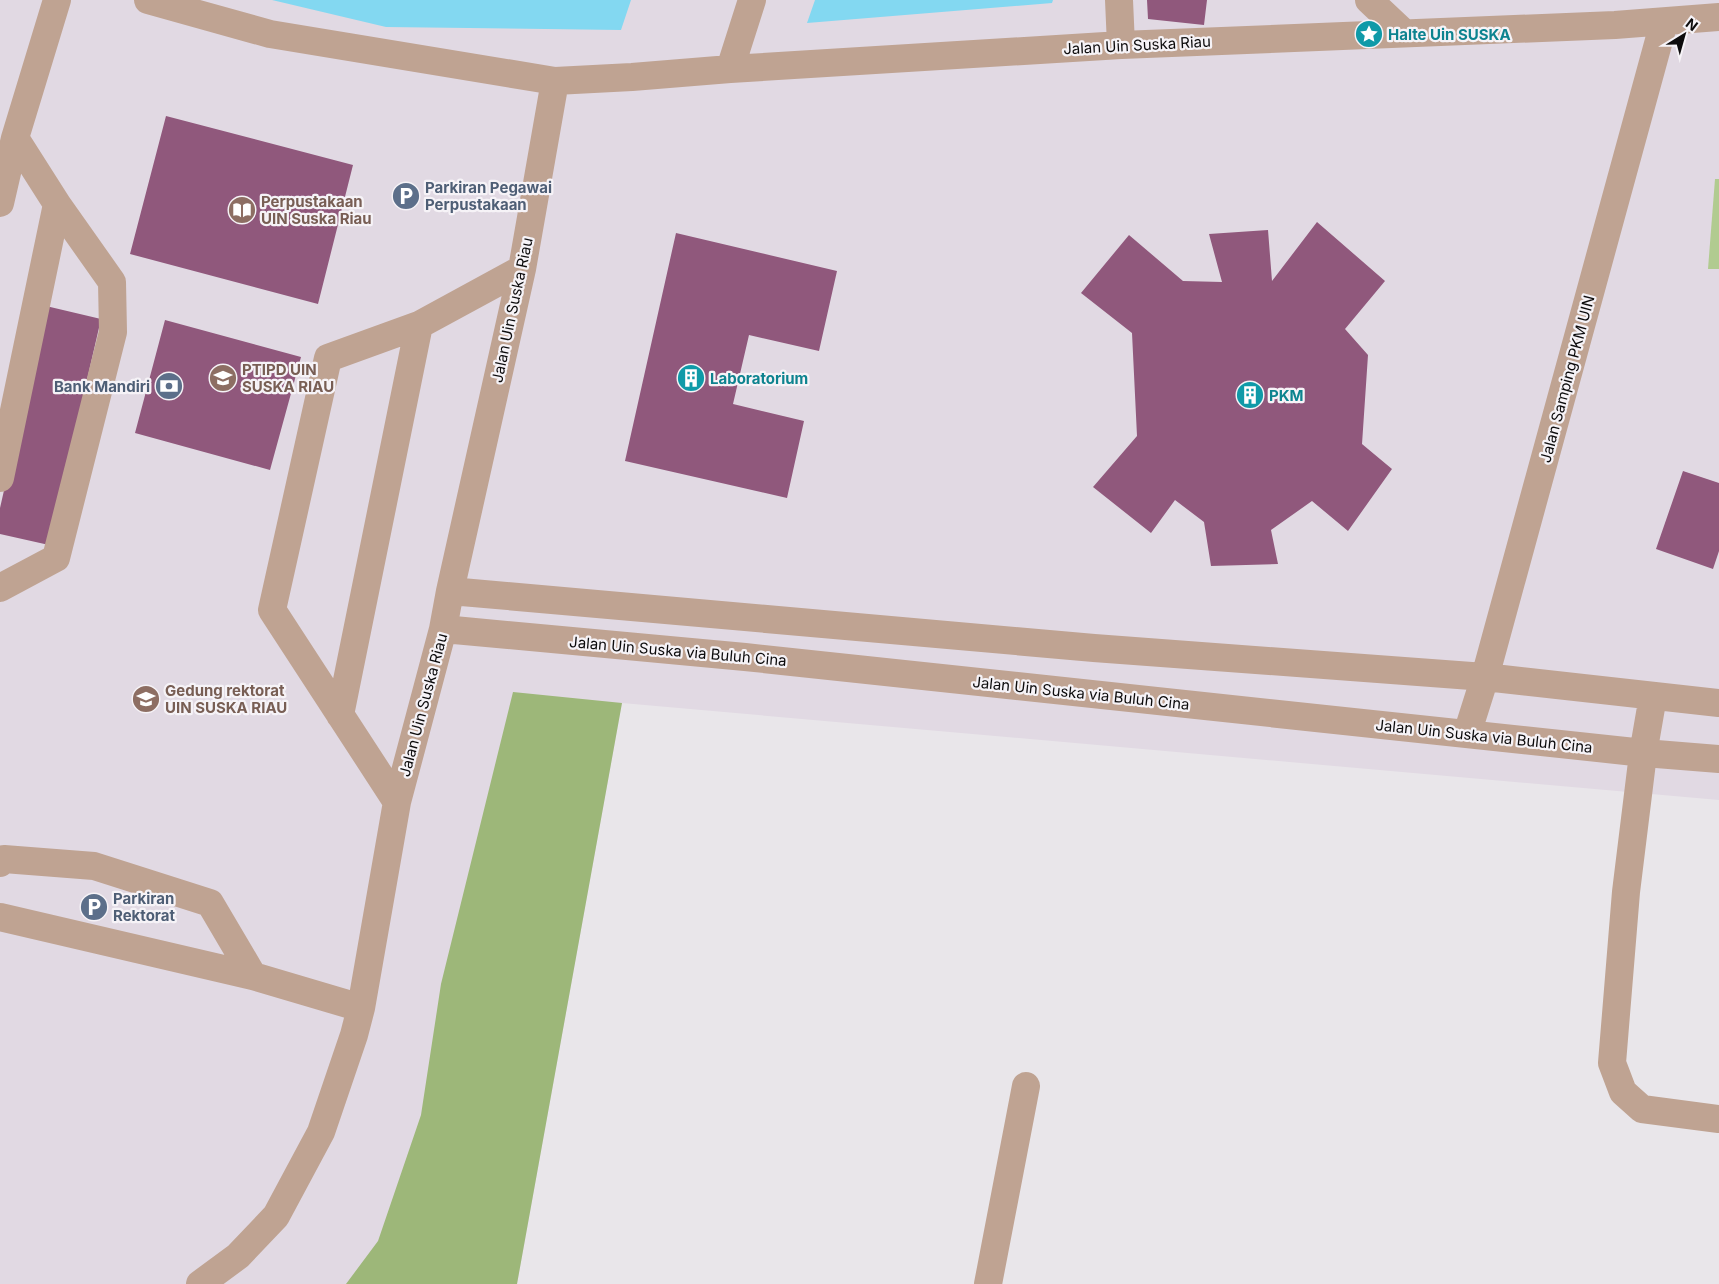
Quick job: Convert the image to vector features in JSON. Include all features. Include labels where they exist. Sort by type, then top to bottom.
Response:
[{"type":"street","points":[[0,202],[15,138],[57,0]]},
{"type":"street","name":"Jalan Uin Suska Riau","points":[[148,0],[270,34],[555,81],[1121,45],[1664,22],[1719,17]]},
{"type":"street","points":[[730,69],[752,0]]},
{"type":"street","points":[[1118,0],[1121,45]]},
{"type":"street","points":[[1369,0],[1404,33]]},
{"type":"street","name":"Jalan Samping PKM UIN","points":[[1467,734],[1485,677],[1664,22]]},
{"type":"street","name":"Jalan Uin Suska Riau","points":[[200,1284],[238,1256],[276,1216],[321,1132],[354,1035],[397,802],[443,629],[522,269],[555,81]]},
{"type":"street","points":[[0,588],[56,558],[113,332],[112,282],[57,204],[15,138]]},
{"type":"street","points":[[0,478],[57,204]]},
{"type":"street","points":[[397,802],[272,610],[328,358],[418,325],[522,269]]},
{"type":"street","points":[[340,715],[418,325]]},
{"type":"street","points":[[450,591],[1094,648],[1485,677],[1719,703]]},
{"type":"street","name":"Jalan Uin Suska via Buluh Cina","points":[[443,629],[745,657],[1644,753],[1719,759]]},
{"type":"street","points":[[1653,696],[1626,892],[1612,1062],[1623,1092],[1642,1109],[1719,1119]]},
{"type":"street","points":[[0,863],[4,859],[94,866],[210,903],[253,976]]},
{"type":"street","points":[[0,917],[253,976],[360,1008]]},
{"type":"street","points":[[988,1284],[1026,1086]]},
{"type":"shaded area","points":[[0,0],[1719,0],[1719,800],[622,703],[517,1284],[0,1284]]},
{"type":"green space","points":[[1715,179],[1719,179],[1719,269],[1708,269]]},
{"type":"green space","points":[[513,692],[622,703],[517,1284],[346,1284],[378,1241],[421,1115],[441,984]]},
{"type":"water","points":[[272,0],[631,0],[621,30],[386,27]]},
{"type":"water","points":[[815,0],[1053,0],[1052,3],[807,23]]},
{"type":"building","points":[[1147,0],[1207,0],[1204,25],[1148,19]]},
{"type":"building","name":"Perpustakaan UIN Suska Riau","points":[[166,116],[353,165],[318,304],[130,254]]},
{"type":"building","name":"PKM","points":[[1317,222],[1385,281],[1345,329],[1368,355],[1362,444],[1392,469],[1348,531],[1312,501],[1271,530],[1278,564],[1211,566],[1204,522],[1175,500],[1151,533],[1093,487],[1137,436],[1132,333],[1081,293],[1129,235],[1183,281],[1222,282],[1209,234],[1268,230],[1272,281]]},
{"type":"building","name":"Laboratorium","points":[[676,233],[837,271],[819,351],[749,335],[733,404],[804,421],[787,498],[625,461]]},
{"type":"building","points":[[46,306],[101,319],[49,545],[0,534],[0,508]]},
{"type":"building","name":"PTIPD UIN SUSKA RIAU","points":[[165,320],[301,357],[270,470],[135,433]]},
{"type":"building","points":[[1683,471],[1719,483],[1719,551],[1713,569],[1656,549]]},
{"type":"place","name":"Halte Uin SUSKA","points":[[1369,34]]},
{"type":"place","name":"Parkiran Pegawai Perpustakaan","points":[[406,196]]},
{"type":"place","name":"Perpustakaan UIN Suska Riau","points":[[242,210]]},
{"type":"place","name":"PTIPD UIN SUSKA RIAU","points":[[223,378]]},
{"type":"place","name":"Laboratorium","points":[[691,378]]},
{"type":"place","name":"Bank Mandiri","points":[[169,386]]},
{"type":"place","name":"PKM","points":[[1250,395]]},
{"type":"place","name":"Gedung rektorat UIN SUSKA RIAU","points":[[146,699]]},
{"type":"place","name":"Parkiran Rektorat","points":[[94,907]]}]
